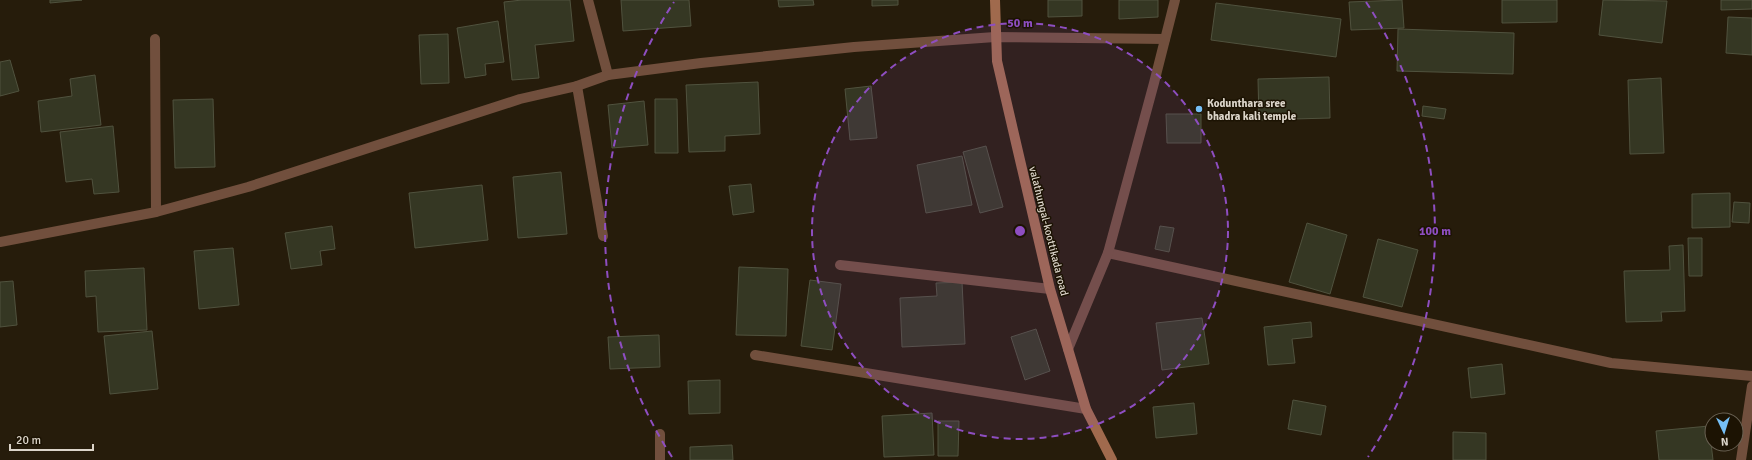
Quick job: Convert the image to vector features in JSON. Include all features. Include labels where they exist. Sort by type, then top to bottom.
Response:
[{"type":"street","points":[[588,0],[608,75]]},
{"type":"street","name":"valathungal-koottikada road","points":[[995,0],[996,61],[1050,289],[1086,409],[1112,460]]},
{"type":"street","points":[[1068,349],[1108,253],[1175,0]]},
{"type":"street","points":[[0,242],[156,212],[248,187],[520,99],[577,86],[608,75],[701,62],[854,47],[995,37],[1165,39]]},
{"type":"street","points":[[155,39],[156,212]]},
{"type":"street","points":[[577,86],[603,236]]},
{"type":"street","points":[[1108,253],[1611,363],[1752,376]]},
{"type":"street","points":[[840,265],[1050,289]]},
{"type":"street","points":[[755,355],[1086,409]]},
{"type":"street","points":[[1746,456],[1752,386]]},
{"type":"street","points":[[660,434],[660,460]]},
{"type":"building","points":[[50,0],[82,0],[50,3]]},
{"type":"building","points":[[522,0],[570,0],[574,41],[535,45],[539,78],[512,80],[504,2]]},
{"type":"building","points":[[621,0],[689,0],[691,26],[623,31]]},
{"type":"building","points":[[778,0],[813,0],[814,5],[779,7]]},
{"type":"building","points":[[872,0],[898,0],[898,5],[872,6]]},
{"type":"building","points":[[1048,0],[1082,0],[1082,16],[1048,17]]},
{"type":"building","points":[[1119,0],[1158,0],[1158,17],[1119,19]]},
{"type":"building","points":[[1402,0],[1404,28],[1351,30],[1349,2]]},
{"type":"building","points":[[1502,0],[1557,0],[1557,22],[1502,23]]},
{"type":"building","points":[[1603,0],[1667,1],[1662,43],[1599,35]]},
{"type":"building","points":[[1721,0],[1752,0],[1752,9],[1721,10]]},
{"type":"building","points":[[1216,3],[1341,19],[1336,57],[1211,40]]},
{"type":"building","points":[[1728,17],[1752,18],[1752,55],[1726,53]]},
{"type":"building","points":[[498,21],[504,62],[485,64],[486,75],[465,78],[457,28]]},
{"type":"building","points":[[1398,29],[1514,33],[1513,74],[1397,71]]},
{"type":"building","points":[[448,34],[449,83],[421,84],[419,35]]},
{"type":"building","points":[[10,60],[19,91],[0,96],[0,62]]},
{"type":"building","points":[[95,75],[101,125],[41,132],[38,101],[72,96],[70,79]]},
{"type":"building","points":[[1329,77],[1330,118],[1259,120],[1258,79]]},
{"type":"building","points":[[1661,78],[1664,153],[1630,154],[1628,80]]},
{"type":"building","points":[[758,82],[760,134],[725,136],[725,151],[689,152],[686,85]]},
{"type":"building","points":[[871,86],[877,138],[850,140],[845,89]]},
{"type":"building","points":[[213,99],[215,167],[175,168],[173,100]]},
{"type":"building","points":[[655,99],[677,99],[678,153],[655,153]]},
{"type":"building","points":[[644,101],[648,145],[612,148],[608,105]]},
{"type":"building","points":[[1423,106],[1446,109],[1444,119],[1422,116]]},
{"type":"building","points":[[1166,114],[1201,114],[1201,143],[1167,143]]},
{"type":"building","points":[[113,126],[119,192],[94,194],[92,179],[66,182],[60,132]]},
{"type":"building","points":[[986,146],[1003,207],[980,213],[963,152]]},
{"type":"building","points":[[962,156],[972,205],[926,213],[917,165]]},
{"type":"building","points":[[561,172],[567,234],[518,238],[513,177]]},
{"type":"building","points":[[751,184],[754,212],[733,215],[729,186]]},
{"type":"building","points":[[482,185],[488,240],[415,248],[409,193]]},
{"type":"building","points":[[1730,193],[1730,227],[1692,228],[1692,194]]},
{"type":"building","points":[[1734,202],[1750,203],[1749,223],[1732,222]]},
{"type":"building","points":[[1307,223],[1347,235],[1330,294],[1289,282]]},
{"type":"building","points":[[332,226],[335,249],[320,251],[322,265],[291,269],[285,233]]},
{"type":"building","points":[[1160,226],[1174,228],[1169,252],[1155,249]]},
{"type":"building","points":[[1688,238],[1702,238],[1702,276],[1689,276]]},
{"type":"building","points":[[1378,239],[1418,250],[1402,307],[1363,297]]},
{"type":"building","points":[[1683,245],[1685,311],[1661,312],[1662,321],[1626,322],[1624,271],[1670,270],[1669,246]]},
{"type":"building","points":[[233,248],[239,305],[199,309],[194,251]]},
{"type":"building","points":[[739,267],[788,269],[786,336],[736,335]]},
{"type":"building","points":[[144,268],[147,330],[98,332],[96,296],[86,297],[85,271]]},
{"type":"building","points":[[810,280],[841,284],[832,350],[801,346]]},
{"type":"building","points":[[13,281],[17,325],[0,327],[0,282]]},
{"type":"building","points":[[962,282],[965,344],[902,347],[900,298],[937,296],[936,283]]},
{"type":"building","points":[[1202,318],[1209,364],[1162,370],[1156,323]]},
{"type":"building","points":[[1311,322],[1312,337],[1292,339],[1295,363],[1268,365],[1264,327]]},
{"type":"building","points":[[1036,329],[1050,371],[1025,380],[1011,337]]},
{"type":"building","points":[[152,331],[158,389],[110,394],[104,336]]},
{"type":"building","points":[[659,335],[660,367],[610,369],[608,337]]},
{"type":"building","points":[[1502,364],[1505,394],[1471,398],[1468,368]]},
{"type":"building","points":[[720,380],[720,413],[689,414],[688,381]]},
{"type":"building","points":[[1293,400],[1326,406],[1321,435],[1288,429]]},
{"type":"building","points":[[1194,403],[1197,434],[1156,438],[1153,407]]},
{"type":"building","points":[[932,413],[934,455],[884,457],[882,416]]},
{"type":"building","points":[[938,421],[959,421],[958,456],[938,456]]},
{"type":"building","points":[[1704,426],[1704,452],[1712,452],[1713,460],[1659,460],[1656,431]]},
{"type":"building","points":[[1453,432],[1486,433],[1486,460],[1453,460]]},
{"type":"building","points":[[732,445],[733,460],[690,460],[690,447]]},
{"type":"place","name":"Kodunthara sree bhadra kali temple","points":[[1199,109]]}]
